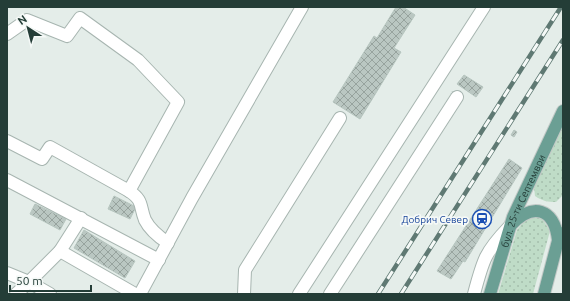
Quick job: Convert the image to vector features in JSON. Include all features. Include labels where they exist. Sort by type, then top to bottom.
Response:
[{"type":"main road","name":"бул. 25-ти Септември","points":[[490,294],[509,226],[527,184],[563,111]]},
{"type":"main road","points":[[509,226],[524,214],[536,210],[546,213],[553,220],[560,238]]},
{"type":"main road","points":[[544,294],[563,225]]},
{"type":"street","points":[[140,294],[302,7]]},
{"type":"street","points":[[299,294],[484,7]]},
{"type":"street","points":[[7,34],[27,20],[67,36],[80,18],[138,60],[178,102],[129,191]]},
{"type":"street","points":[[330,294],[457,96]]},
{"type":"street","points":[[244,294],[245,270],[340,118]]},
{"type":"street","points":[[7,141],[42,159],[50,147],[129,191],[139,198],[146,222],[157,236],[168,243]]},
{"type":"street","points":[[7,180],[159,260]]},
{"type":"street","points":[[16,294],[60,251],[81,218]]},
{"type":"street","points":[[474,294],[490,247],[509,226]]},
{"type":"street","points":[[60,251],[135,294]]},
{"type":"street","points":[[9,277],[29,282],[50,294]]},
{"type":"green space","points":[[563,123],[563,195],[556,202],[548,201],[535,196],[534,187]]},
{"type":"green space","points":[[534,216],[542,218],[550,231],[533,294],[498,294],[517,230],[526,219]]},
{"type":"building","points":[[396,7],[403,7],[415,15],[394,48],[401,52],[360,119],[333,102],[374,36],[377,38]]},
{"type":"building","points":[[464,75],[483,87],[476,97],[457,84]]},
{"type":"building","points":[[514,130],[517,132],[514,137],[511,135]]},
{"type":"building","points":[[509,159],[522,168],[465,262],[463,261],[451,279],[437,271]]},
{"type":"building","points":[[114,196],[136,207],[130,219],[108,209]]},
{"type":"building","points":[[35,204],[66,219],[60,230],[30,214]]},
{"type":"building","points":[[84,230],[135,261],[125,278],[74,248]]},
{"type":"railway","points":[[378,294],[561,7]]},
{"type":"railway","points":[[401,294],[563,40]]},
{"type":"place","name":"Добрич Север","points":[[482,219]]}]
